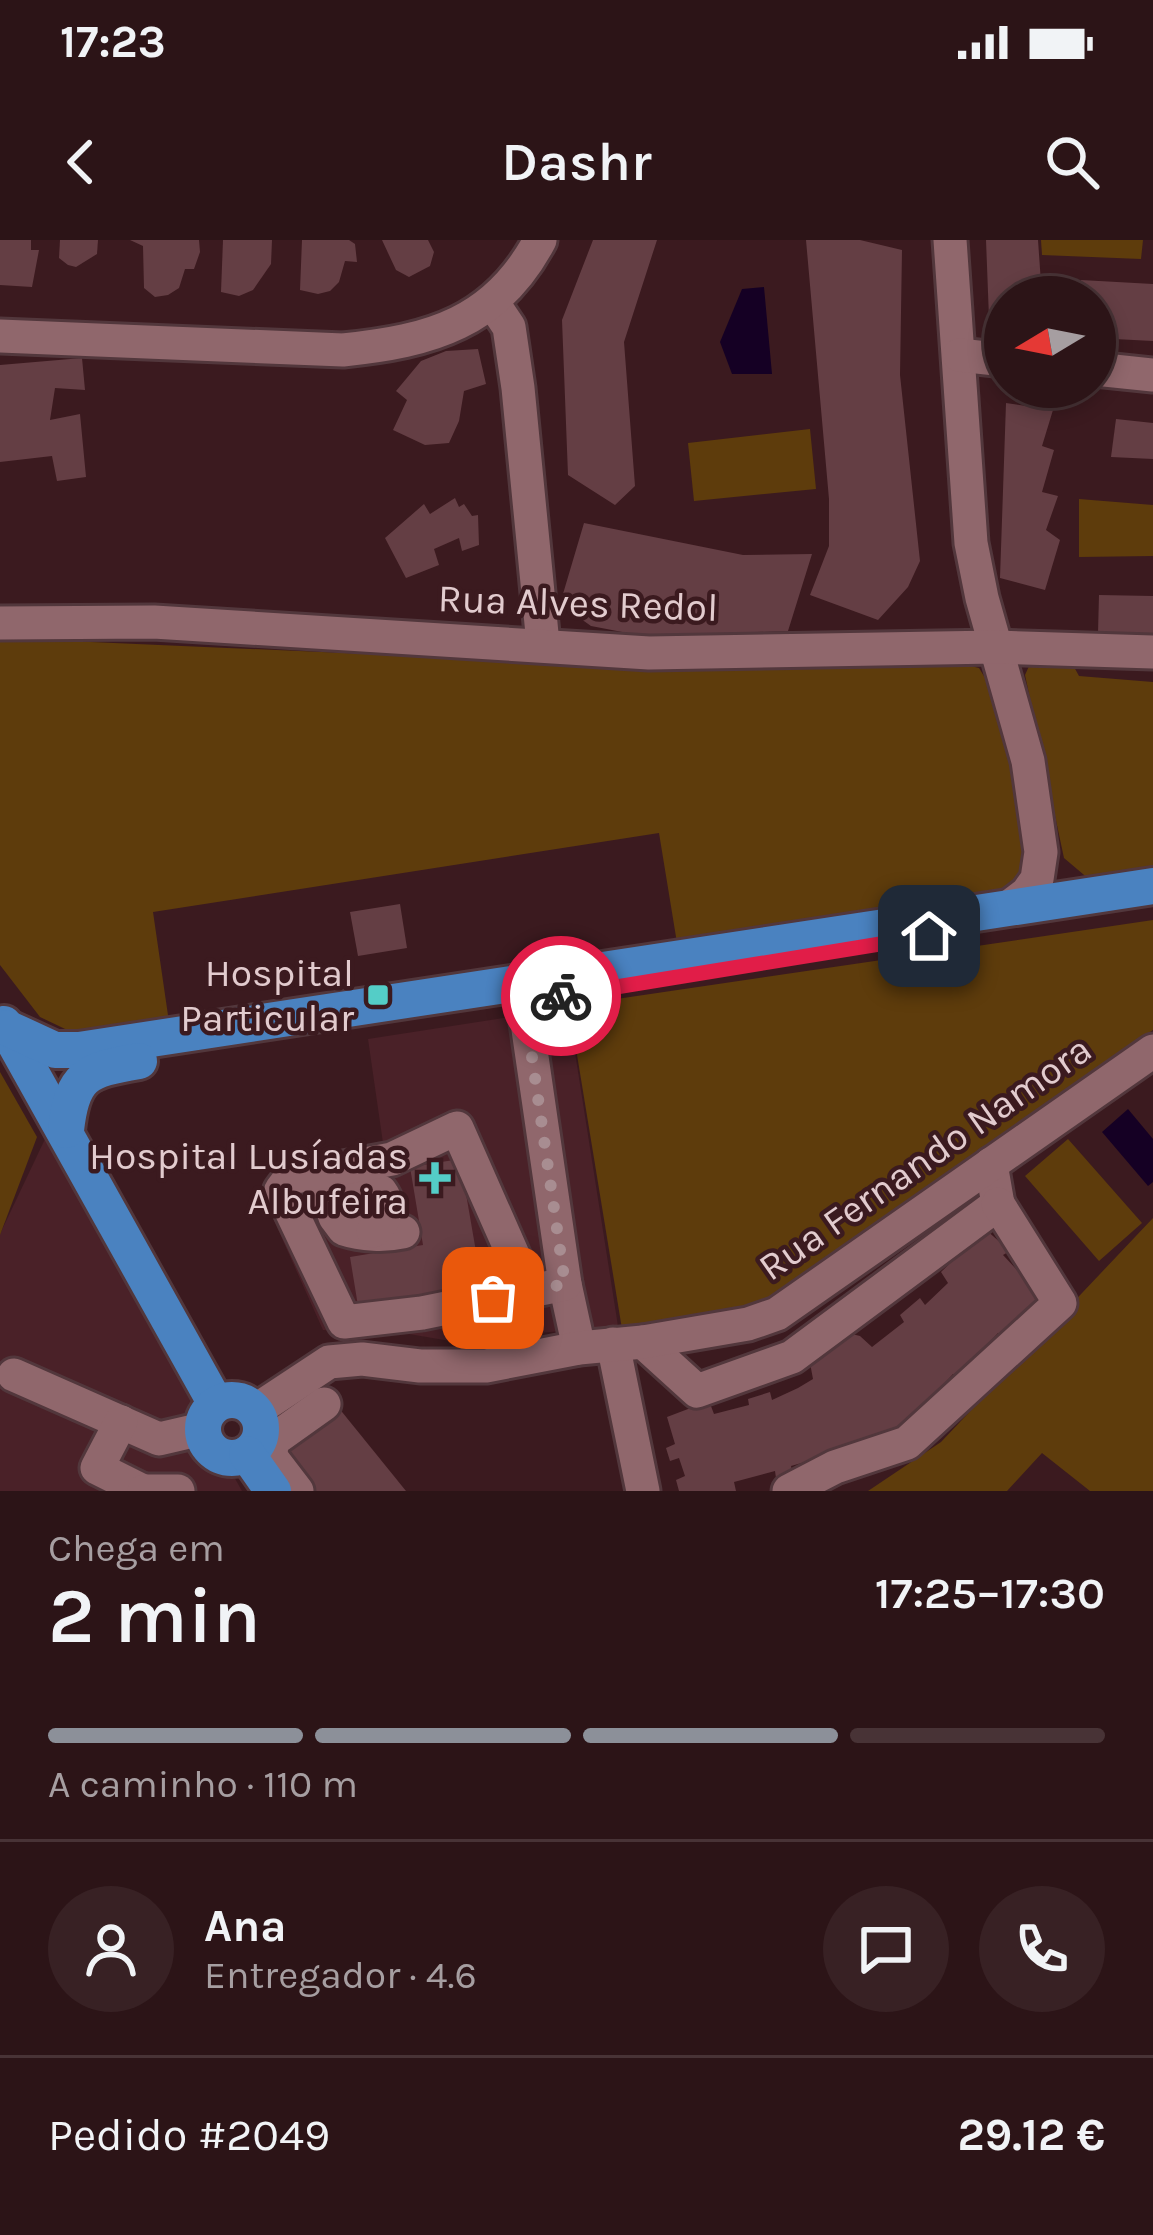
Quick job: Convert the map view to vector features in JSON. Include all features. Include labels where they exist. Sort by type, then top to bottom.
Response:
[{"type":"main road","points":[[3,1023],[56,1050],[79,1050],[1048,892],[1153,886]]},
{"type":"main road","points":[[66,1130],[70,1094],[81,1078],[113,1065],[524,1002],[1048,892],[1153,900]]},
{"type":"main road","points":[[3,1023],[66,1130],[209,1416],[210,1448],[227,1458],[247,1454],[259,1439],[260,1420],[242,1401],[209,1416]]},
{"type":"main road","points":[[247,1454],[273,1491]]},
{"type":"street","points":[[0,336],[343,350],[392,345],[465,322],[493,303],[516,280],[540,240]]},
{"type":"street","points":[[950,240],[971,543],[1028,761],[1048,892]]},
{"type":"street","points":[[493,303],[509,327],[544,644]]},
{"type":"street","points":[[959,355],[984,358]]},
{"type":"street","points":[[1116,371],[1153,375]]},
{"type":"street","name":"Rua Alves Redol","points":[[0,623],[154,622],[649,653],[996,647],[1153,652]]},
{"type":"street","points":[[524,1002],[578,1348]]},
{"type":"street","name":"Rua Fernando Namora","points":[[255,1412],[329,1362],[362,1359],[420,1366],[486,1366],[748,1324],[777,1314],[1153,1051]]},
{"type":"street","points":[[529,1291],[457,1128],[330,1183],[290,1178],[280,1190],[344,1322],[422,1312],[565,1284]]},
{"type":"street","points":[[789,1491],[836,1467],[907,1443],[1060,1304],[998,1204],[992,1164]]},
{"type":"street","points":[[330,1183],[339,1225],[354,1232],[388,1231]]},
{"type":"street","points":[[628,1343],[698,1391],[792,1357],[998,1204]]},
{"type":"street","points":[[420,1366],[422,1312]]},
{"type":"street","points":[[628,1343],[643,1491]]},
{"type":"street","points":[[14,1375],[159,1438],[209,1416]]},
{"type":"street","points":[[297,1491],[272,1457],[272,1441],[323,1403]]},
{"type":"street","points":[[121,1422],[97,1468],[144,1491],[178,1491]]},
{"type":"shaded area","points":[[1041,240],[1143,240],[1141,259],[1042,255]]},
{"type":"shaded area","points":[[764,287],[772,374],[732,374],[720,342],[742,289]]},
{"type":"shaded area","points":[[810,429],[816,489],[694,501],[688,443]]},
{"type":"shaded area","points":[[1079,499],[1153,505],[1153,556],[1079,557]]},
{"type":"shaded area","points":[[0,638],[573,663],[955,662],[979,668],[998,699],[1029,866],[1006,894],[677,943],[659,833],[153,912],[169,1022],[84,1038],[40,1017],[0,965]]},
{"type":"shaded area","points":[[1030,664],[1073,665],[1079,676],[1153,682],[1153,868],[1090,880],[1064,858],[1025,675]]},
{"type":"shaded area","points":[[1153,920],[1153,1030],[765,1307],[622,1329],[569,1006]]},
{"type":"shaded area","name":"Hospital Lusíadas Albufeira","points":[[568,1008],[618,1326],[450,1341],[323,1330],[271,1214],[279,1209],[280,1171],[384,1150],[368,1039]]},
{"type":"shaded area","points":[[0,1072],[37,1137],[0,1235]]},
{"type":"shaded area","points":[[1128,1109],[1153,1139],[1153,1182],[1148,1186],[1102,1132]]},
{"type":"shaded area","points":[[45,1139],[242,1491],[0,1491],[0,1234]]},
{"type":"shaded area","points":[[1068,1139],[1142,1223],[1099,1261],[1025,1176]]},
{"type":"shaded area","points":[[1153,1218],[1153,1491],[1090,1491],[1042,1453],[1007,1491],[868,1491],[941,1442]]},
{"type":"building","points":[[0,240],[31,240],[31,250],[39,250],[32,287],[0,285]]},
{"type":"building","points":[[60,240],[98,240],[97,254],[76,267],[68,265],[59,258]]},
{"type":"building","points":[[130,240],[199,240],[200,252],[194,269],[185,269],[179,288],[155,297],[144,288],[143,246]]},
{"type":"building","points":[[223,240],[272,240],[271,264],[253,290],[239,296],[221,292]]},
{"type":"building","points":[[302,240],[349,240],[355,244],[357,262],[345,261],[339,282],[330,291],[300,290]]},
{"type":"building","points":[[382,240],[428,240],[434,252],[430,266],[409,277],[396,270]]},
{"type":"building","points":[[593,240],[657,240],[624,342],[635,486],[615,505],[568,475],[562,320]]},
{"type":"building","points":[[806,240],[860,240],[902,250],[900,375],[920,561],[908,587],[878,620],[810,595],[829,546],[829,499]]},
{"type":"building","points":[[986,240],[1038,240],[1041,276],[987,276]]},
{"type":"building","points":[[1116,282],[1153,284],[1153,341],[1116,339]]},
{"type":"building","points":[[478,349],[486,384],[464,391],[449,443],[425,445],[393,430],[407,400],[396,391],[421,361],[446,351]]},
{"type":"building","points":[[82,358],[85,390],[55,388],[50,420],[80,414],[86,477],[57,481],[52,456],[0,462],[0,365]]},
{"type":"building","points":[[1006,408],[1053,410],[1042,446],[1054,450],[1042,492],[1058,496],[1046,530],[1060,540],[1045,590],[1000,578]]},
{"type":"building","points":[[1116,419],[1153,423],[1153,459],[1111,457]]},
{"type":"building","points":[[455,498],[459,507],[464,504],[472,516],[478,515],[479,545],[462,551],[459,538],[434,549],[439,565],[406,578],[385,538],[424,504],[430,514]]},
{"type":"building","points":[[584,523],[743,555],[812,554],[788,631],[643,636],[591,626],[560,604]]},
{"type":"building","points":[[1099,595],[1153,596],[1153,639],[1098,633]]},
{"type":"building","points":[[400,904],[407,948],[358,956],[350,912]]},
{"type":"building","points":[[460,1159],[483,1292],[359,1312],[350,1257],[423,1245],[410,1167]]},
{"type":"building","points":[[985,1229],[1010,1251],[1003,1255],[1050,1305],[1009,1342],[998,1333],[969,1364],[964,1382],[953,1374],[896,1436],[791,1466],[794,1479],[777,1485],[775,1471],[734,1482],[736,1491],[679,1491],[676,1480],[685,1476],[679,1458],[670,1461],[666,1448],[675,1444],[667,1417],[709,1401],[714,1414],[749,1405],[748,1399],[770,1392],[772,1400],[798,1388],[813,1379],[810,1363],[844,1332],[860,1336],[872,1347],[904,1322],[900,1315],[920,1298],[925,1305],[948,1283],[941,1272]]},
{"type":"building","points":[[338,1407],[406,1491],[311,1491],[280,1453]]},
{"type":"way so far","points":[[493,1298],[565,1284],[524,1002],[561,996]]},
{"type":"place","name":"Hospital Particular","points":[[378,995]]},
{"type":"place","name":"Hospital Lusíadas Albufeira","points":[[435,1178]]},
{"type":"route","points":[[561,996],[929,936]]}]
